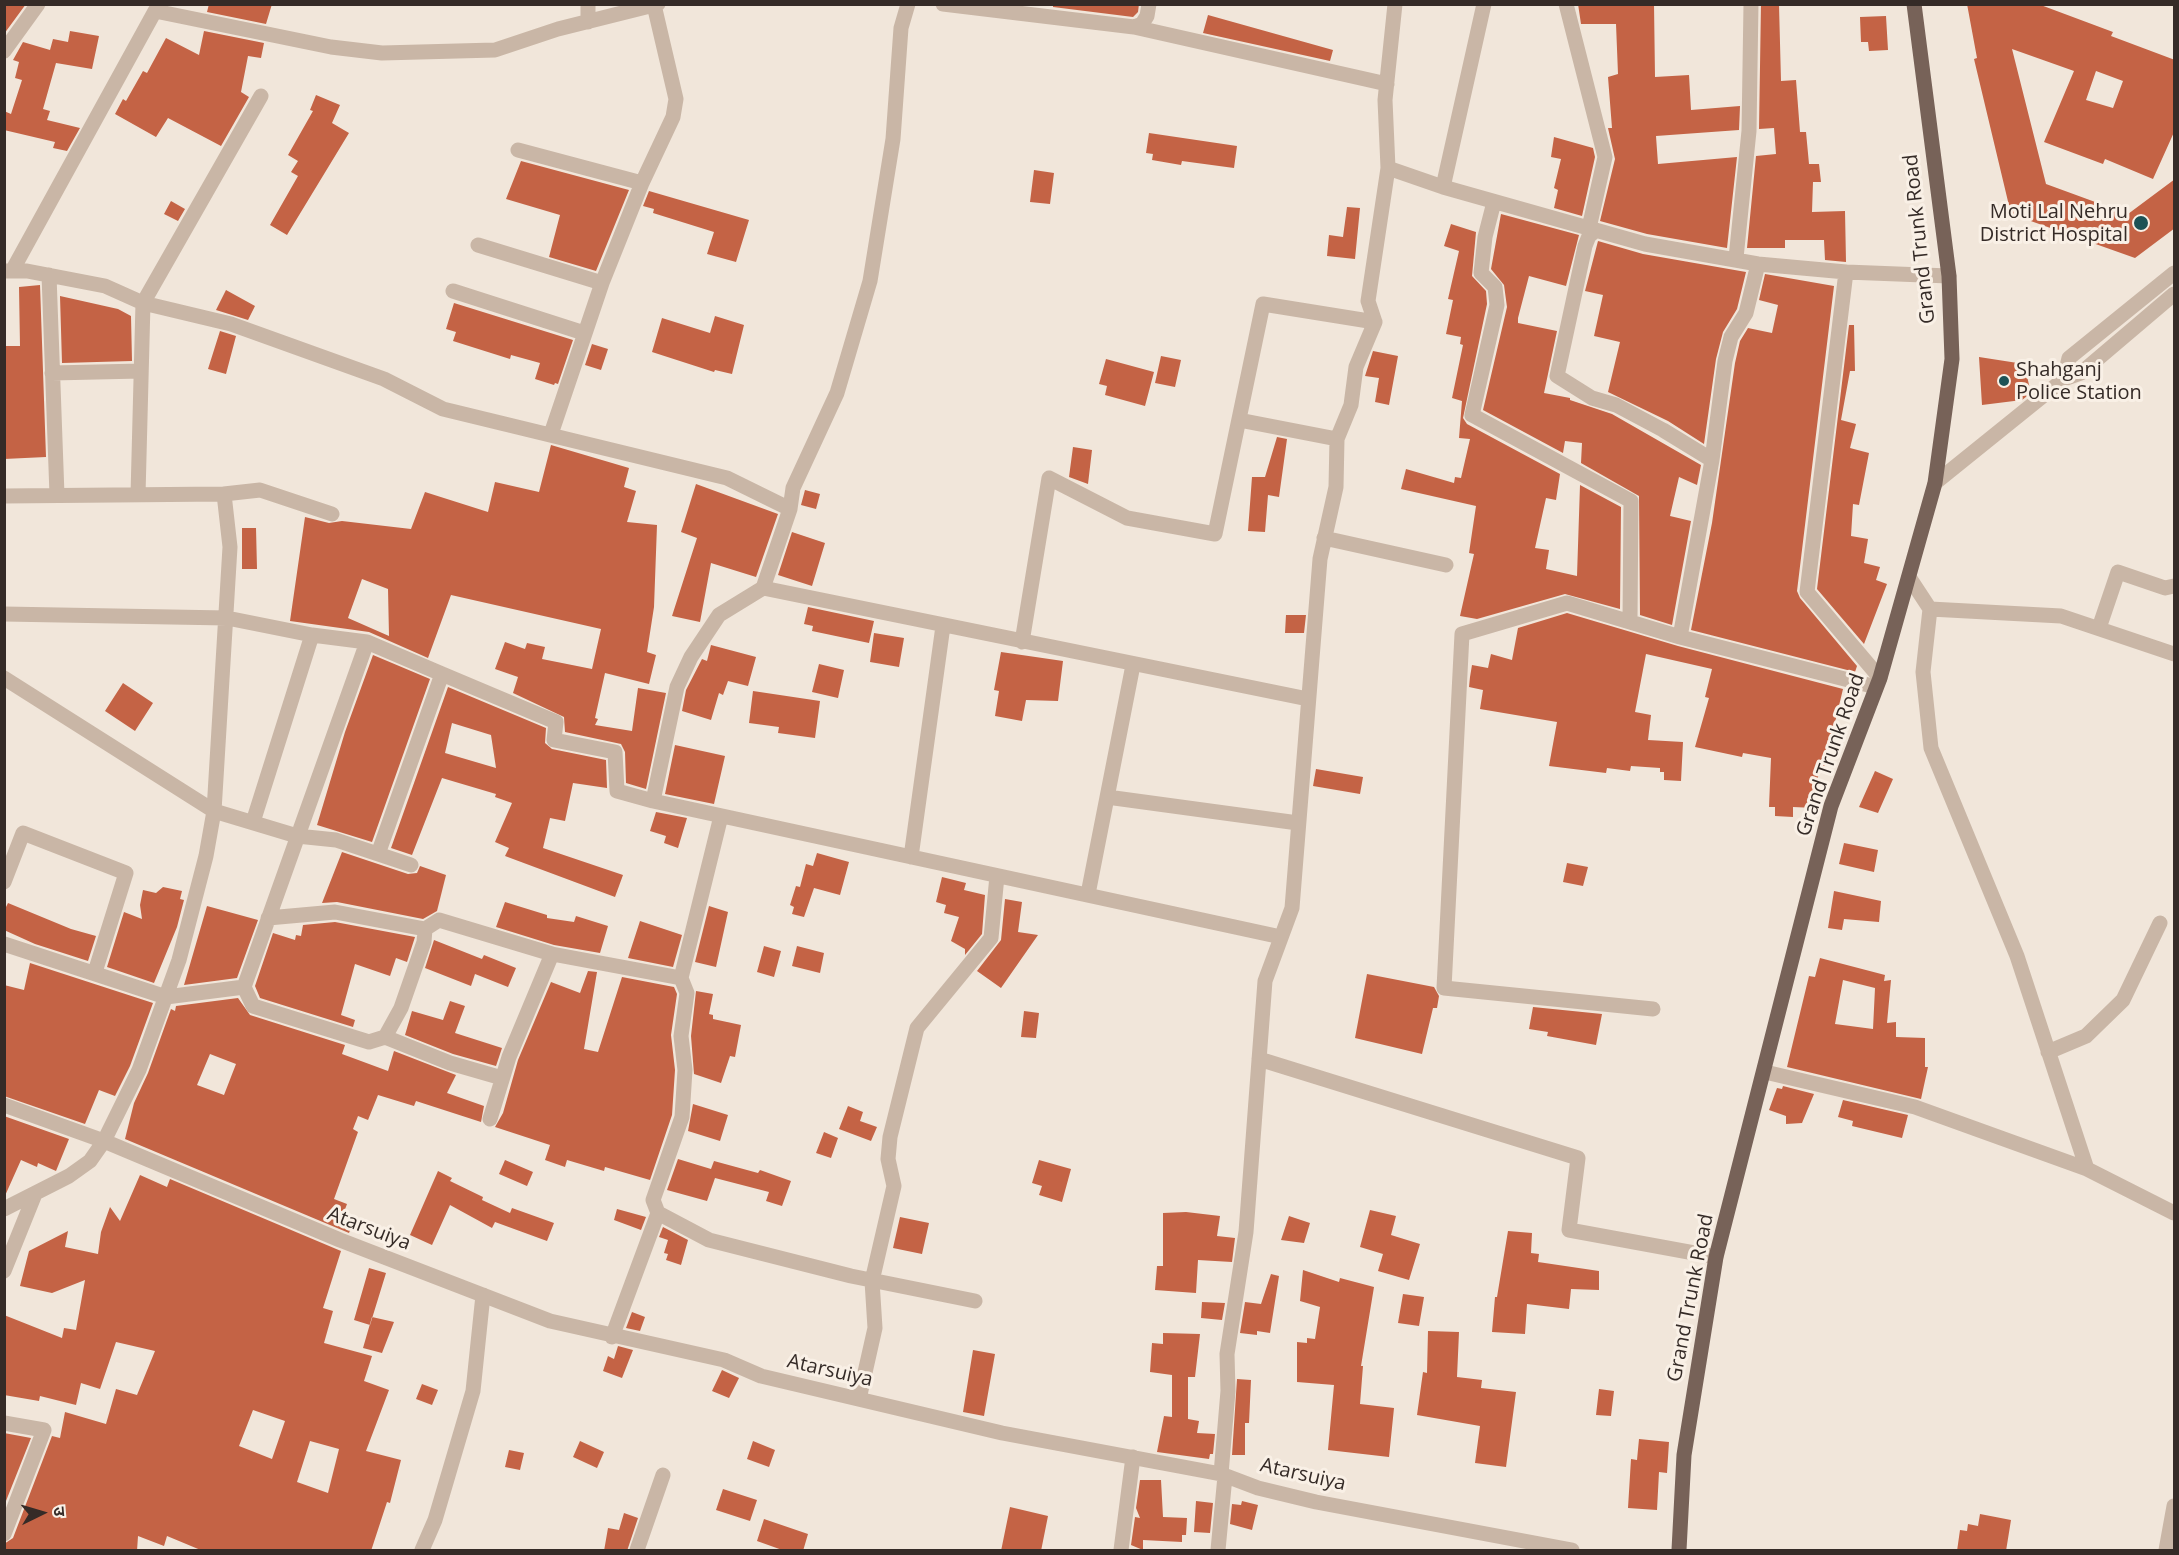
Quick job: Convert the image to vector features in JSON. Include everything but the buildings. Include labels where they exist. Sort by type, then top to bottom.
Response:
[{"type":"main road","name":"Grand Trunk Road","points":[[1678,1551],[1684,1455],[1716,1257],[1831,806],[1878,683],[1935,483],[1952,359],[1949,276],[1914,4]]},
{"type":"street","points":[[4,51],[38,4]]},
{"type":"street","points":[[588,4],[588,22]]},
{"type":"street","points":[[653,801],[677,687],[691,657],[719,615],[763,588],[790,509],[793,488],[837,393],[870,281],[893,139],[902,28],[908,4]]},
{"type":"street","points":[[943,4],[1134,27],[1387,84]]},
{"type":"street","points":[[1134,27],[1142,24],[1147,16],[1149,4]]},
{"type":"street","points":[[1218,1551],[1228,1391],[1227,1354],[1245,1232],[1265,981],[1292,908],[1308,699],[1324,538],[1336,487],[1337,439],[1351,405],[1356,367],[1375,322],[1368,301],[1388,168],[1387,84],[1395,4]]},
{"type":"street","points":[[1443,187],[1484,4]]},
{"type":"street","points":[[1566,4],[1605,157],[1592,229],[1585,246],[1557,376],[1592,398],[1616,405],[1663,430],[1712,460]]},
{"type":"street","points":[[1736,258],[1749,131],[1751,4]]},
{"type":"street","points":[[551,434],[602,283],[642,183],[673,117],[676,99],[656,5],[588,22],[495,50],[382,53],[331,47],[155,8],[8,271],[49,275],[105,286],[143,303],[231,324],[384,379],[443,409],[727,477],[790,509]]},
{"type":"street","points":[[138,495],[143,303],[261,96]]},
{"type":"street","points":[[518,150],[642,183]]},
{"type":"street","points":[[1388,168],[1443,187],[1645,244],[1736,258],[1758,264],[1846,272],[1949,276]]},
{"type":"street","points":[[1494,202],[1485,237],[1481,273],[1495,287],[1497,305],[1472,415],[1630,501],[1630,620]]},
{"type":"street","points":[[478,246],[602,283]]},
{"type":"street","points":[[1680,637],[1712,460],[1725,361],[1731,337],[1746,312],[1758,264]]},
{"type":"street","points":[[1846,272],[1808,592],[1878,683]]},
{"type":"street","points":[[2064,379],[2069,358],[2175,273]]},
{"type":"street","points":[[49,275],[57,495]]},
{"type":"street","points":[[1935,483],[2064,379],[2081,373],[2169,299],[2152,290]]},
{"type":"street","points":[[453,291],[584,333]]},
{"type":"street","points":[[1022,642],[1049,478],[1127,518],[1215,534],[1263,304],[1375,322]]},
{"type":"street","points":[[52,374],[141,370]]},
{"type":"street","points":[[1239,420],[1337,439]]},
{"type":"street","points":[[4,496],[224,494],[260,490],[332,514]]},
{"type":"street","points":[[4,1209],[69,1176],[90,1161],[104,1141],[139,1070],[179,960],[206,856],[214,811],[230,547],[224,494]]},
{"type":"street","points":[[1324,538],[1446,565]]},
{"type":"street","points":[[2098,628],[2118,572],[2165,588],[2175,586]]},
{"type":"street","points":[[1908,577],[1929,609],[1923,672],[1931,748],[2017,956],[2087,1170]]},
{"type":"street","points":[[763,588],[1308,699]]},
{"type":"street","points":[[1653,1009],[1444,988],[1462,634],[1567,603],[1630,620],[1680,637],[1878,683]]},
{"type":"street","points":[[1929,609],[2061,616],[2175,654]]},
{"type":"street","points":[[4,614],[227,618],[312,635],[367,642],[556,722],[554,740],[615,753],[616,790],[653,801],[1281,937]]},
{"type":"street","points":[[911,858],[944,626]]},
{"type":"street","points":[[253,822],[312,635]]},
{"type":"street","points":[[367,642],[244,987],[253,1006],[369,1042],[385,1037],[450,1064],[502,1078]]},
{"type":"street","points":[[1088,894],[1133,665]]},
{"type":"street","points":[[378,854],[442,674]]},
{"type":"street","points":[[4,678],[214,811],[297,836],[336,840],[411,865]]},
{"type":"street","points":[[1107,797],[1298,823]]},
{"type":"street","points":[[722,816],[681,978],[687,993],[681,1036],[685,1070],[685,1101],[682,1117],[653,1200],[658,1213],[709,1240],[872,1281],[975,1302]]},
{"type":"street","points":[[4,882],[23,832],[126,873],[94,972]]},
{"type":"street","points":[[860,1399],[875,1328],[872,1281],[894,1186],[888,1159],[890,1137],[917,1028],[991,938],[997,876]]},
{"type":"street","points":[[268,918],[335,912],[425,929],[438,920],[552,954],[681,978]]},
{"type":"street","points":[[2048,1052],[2086,1036],[2123,1000],[2160,923]]},
{"type":"street","points":[[385,1037],[401,1008],[424,942],[425,929]]},
{"type":"street","points":[[4,944],[166,997],[244,987]]},
{"type":"street","points":[[490,1119],[502,1078],[552,954]]},
{"type":"street","points":[[1259,1059],[1578,1158],[1569,1230],[1716,1257]]},
{"type":"street","points":[[1765,1072],[1915,1107],[2087,1170],[2175,1213]]},
{"type":"street","name":"Atarsuiya","points":[[4,1105],[104,1141],[340,1240],[550,1321],[612,1337],[724,1360],[761,1376],[1002,1433],[1223,1475],[1258,1488],[1316,1502],[1572,1551]]},
{"type":"street","points":[[4,1271],[35,1194]]},
{"type":"street","points":[[612,1337],[658,1213]]},
{"type":"street","points":[[422,1551],[435,1520],[473,1391],[483,1295]]},
{"type":"street","points":[[4,1423],[44,1430],[4,1534]]},
{"type":"street","points":[[1121,1551],[1133,1457]]},
{"type":"street","points":[[637,1551],[663,1475]]},
{"type":"street","points":[[2166,1551],[2175,1506]]},
{"type":"place","name":"Moti Lal Nehru District Hospital","points":[[2141,223]]},
{"type":"place","name":"Shahganj Police Station","points":[[2004,381]]}]
